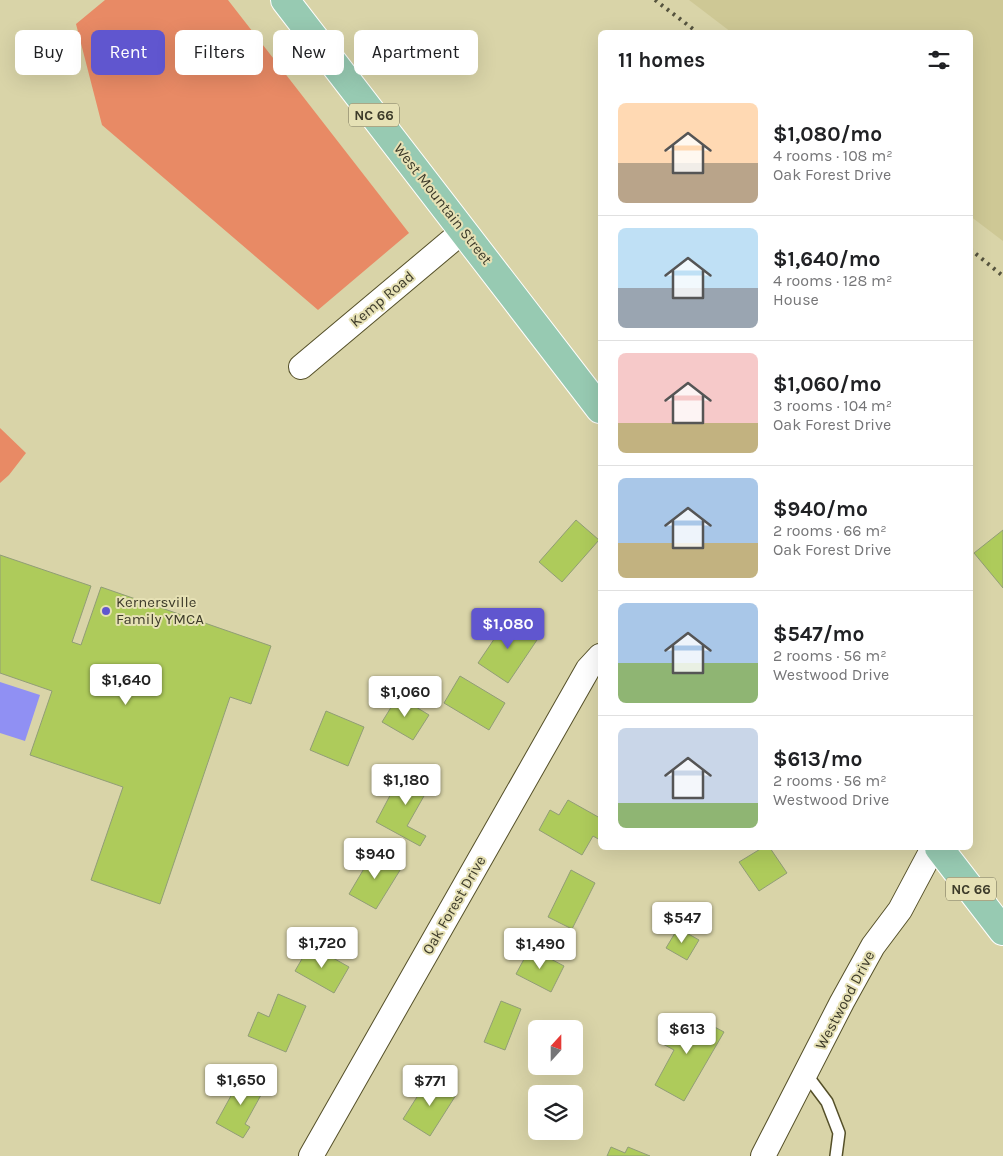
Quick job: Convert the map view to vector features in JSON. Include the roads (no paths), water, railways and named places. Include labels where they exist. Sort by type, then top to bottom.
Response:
[{"type":"main road","name":"West Mountain Street","points":[[285,0],[598,406]]},
{"type":"main road","name":"NC 66","points":[[941,850],[1003,931]]},
{"type":"street","name":"Kemp Road","points":[[301,367],[463,231]]},
{"type":"street","name":"Oak Forest Drive","points":[[311,1156],[583,678],[598,658]]},
{"type":"street","name":"Westwood Drive","points":[[763,1156],[842,1002],[873,946],[900,910],[932,850]]},
{"type":"lane","points":[[806,1074],[827,1102],[836,1126],[838,1133],[836,1156]]},
{"type":"railway","points":[[655,0],[694,30]]},
{"type":"railway","points":[[973,251],[1003,276]]},
{"type":"place","name":"Kernersville Family YMCA","points":[[106,611]]}]
